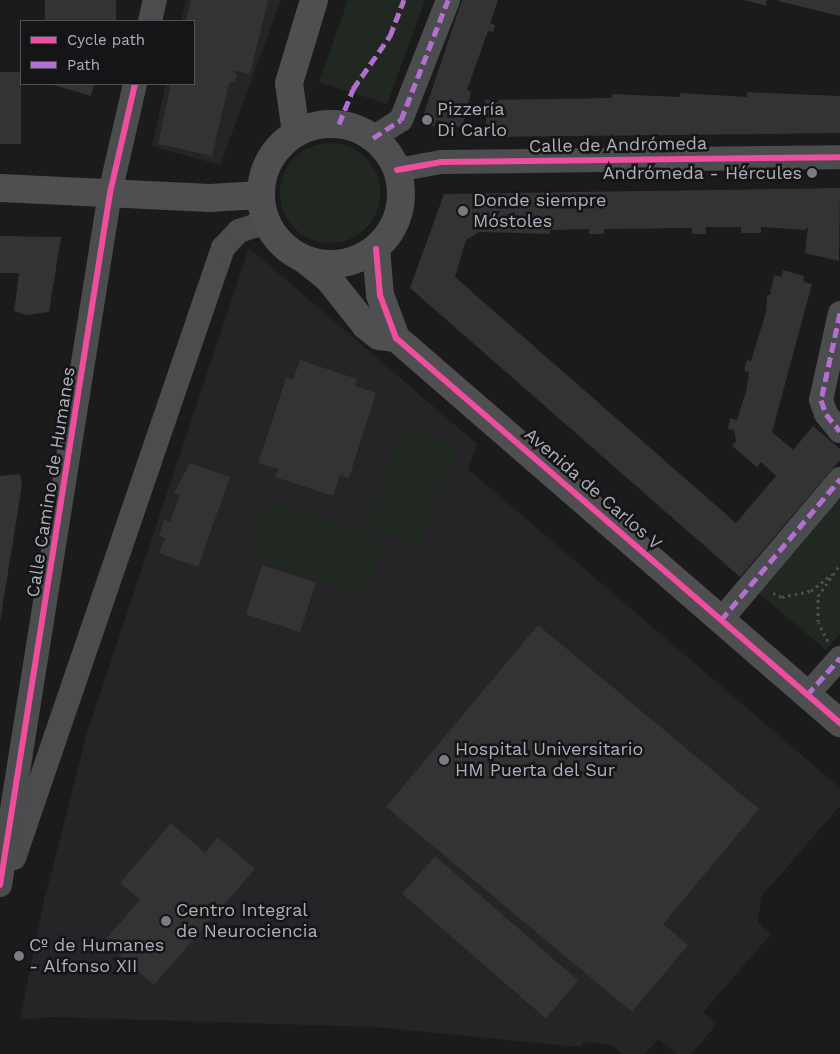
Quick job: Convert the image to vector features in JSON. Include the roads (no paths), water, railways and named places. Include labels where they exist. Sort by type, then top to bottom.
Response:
[{"type":"street","points":[[150,20],[155,0]]},
{"type":"street","points":[[296,133],[289,83],[314,0]]},
{"type":"street","points":[[373,138],[402,120],[448,0]]},
{"type":"street","name":"Calle Camino de Humanes","points":[[0,886],[110,193],[135,85]]},
{"type":"street","points":[[339,124],[373,138],[387,151],[397,170],[402,191],[400,213],[390,233],[376,249],[340,264],[304,259],[276,237],[267,222],[261,195],[269,162],[296,133],[316,125],[339,124]]},
{"type":"street","name":"Calle de Andrómeda","points":[[397,170],[441,162],[840,157]]},
{"type":"street","points":[[0,188],[210,198],[261,195]]},
{"type":"street","points":[[0,900],[223,248],[239,231],[267,222]]},
{"type":"street","name":"Avenida de Carlos V","points":[[376,249],[380,295],[396,338],[840,723]]},
{"type":"street","name":"Avenida de Carlos V","points":[[304,259],[328,278],[366,326],[379,336],[396,338]]},
{"type":"street","points":[[840,312],[821,400],[826,414],[840,431]]},
{"type":"street","points":[[720,620],[840,479]]},
{"type":"street","points":[[808,695],[836,652]]},
{"type":"place","name":"Pizzería Di Carlo","points":[[427,120]]},
{"type":"place","name":"Andrómeda - Hércules","points":[[812,173]]},
{"type":"place","name":"Donde siempre Móstoles","points":[[463,211]]},
{"type":"place","name":"Hospital Universitario HM Puerta del Sur","points":[[444,760]]},
{"type":"place","name":"Centro Integral de Neurociencia","points":[[166,921]]},
{"type":"place","name":"Cº de Humanes - Alfonso XII","points":[[19,956]]}]
